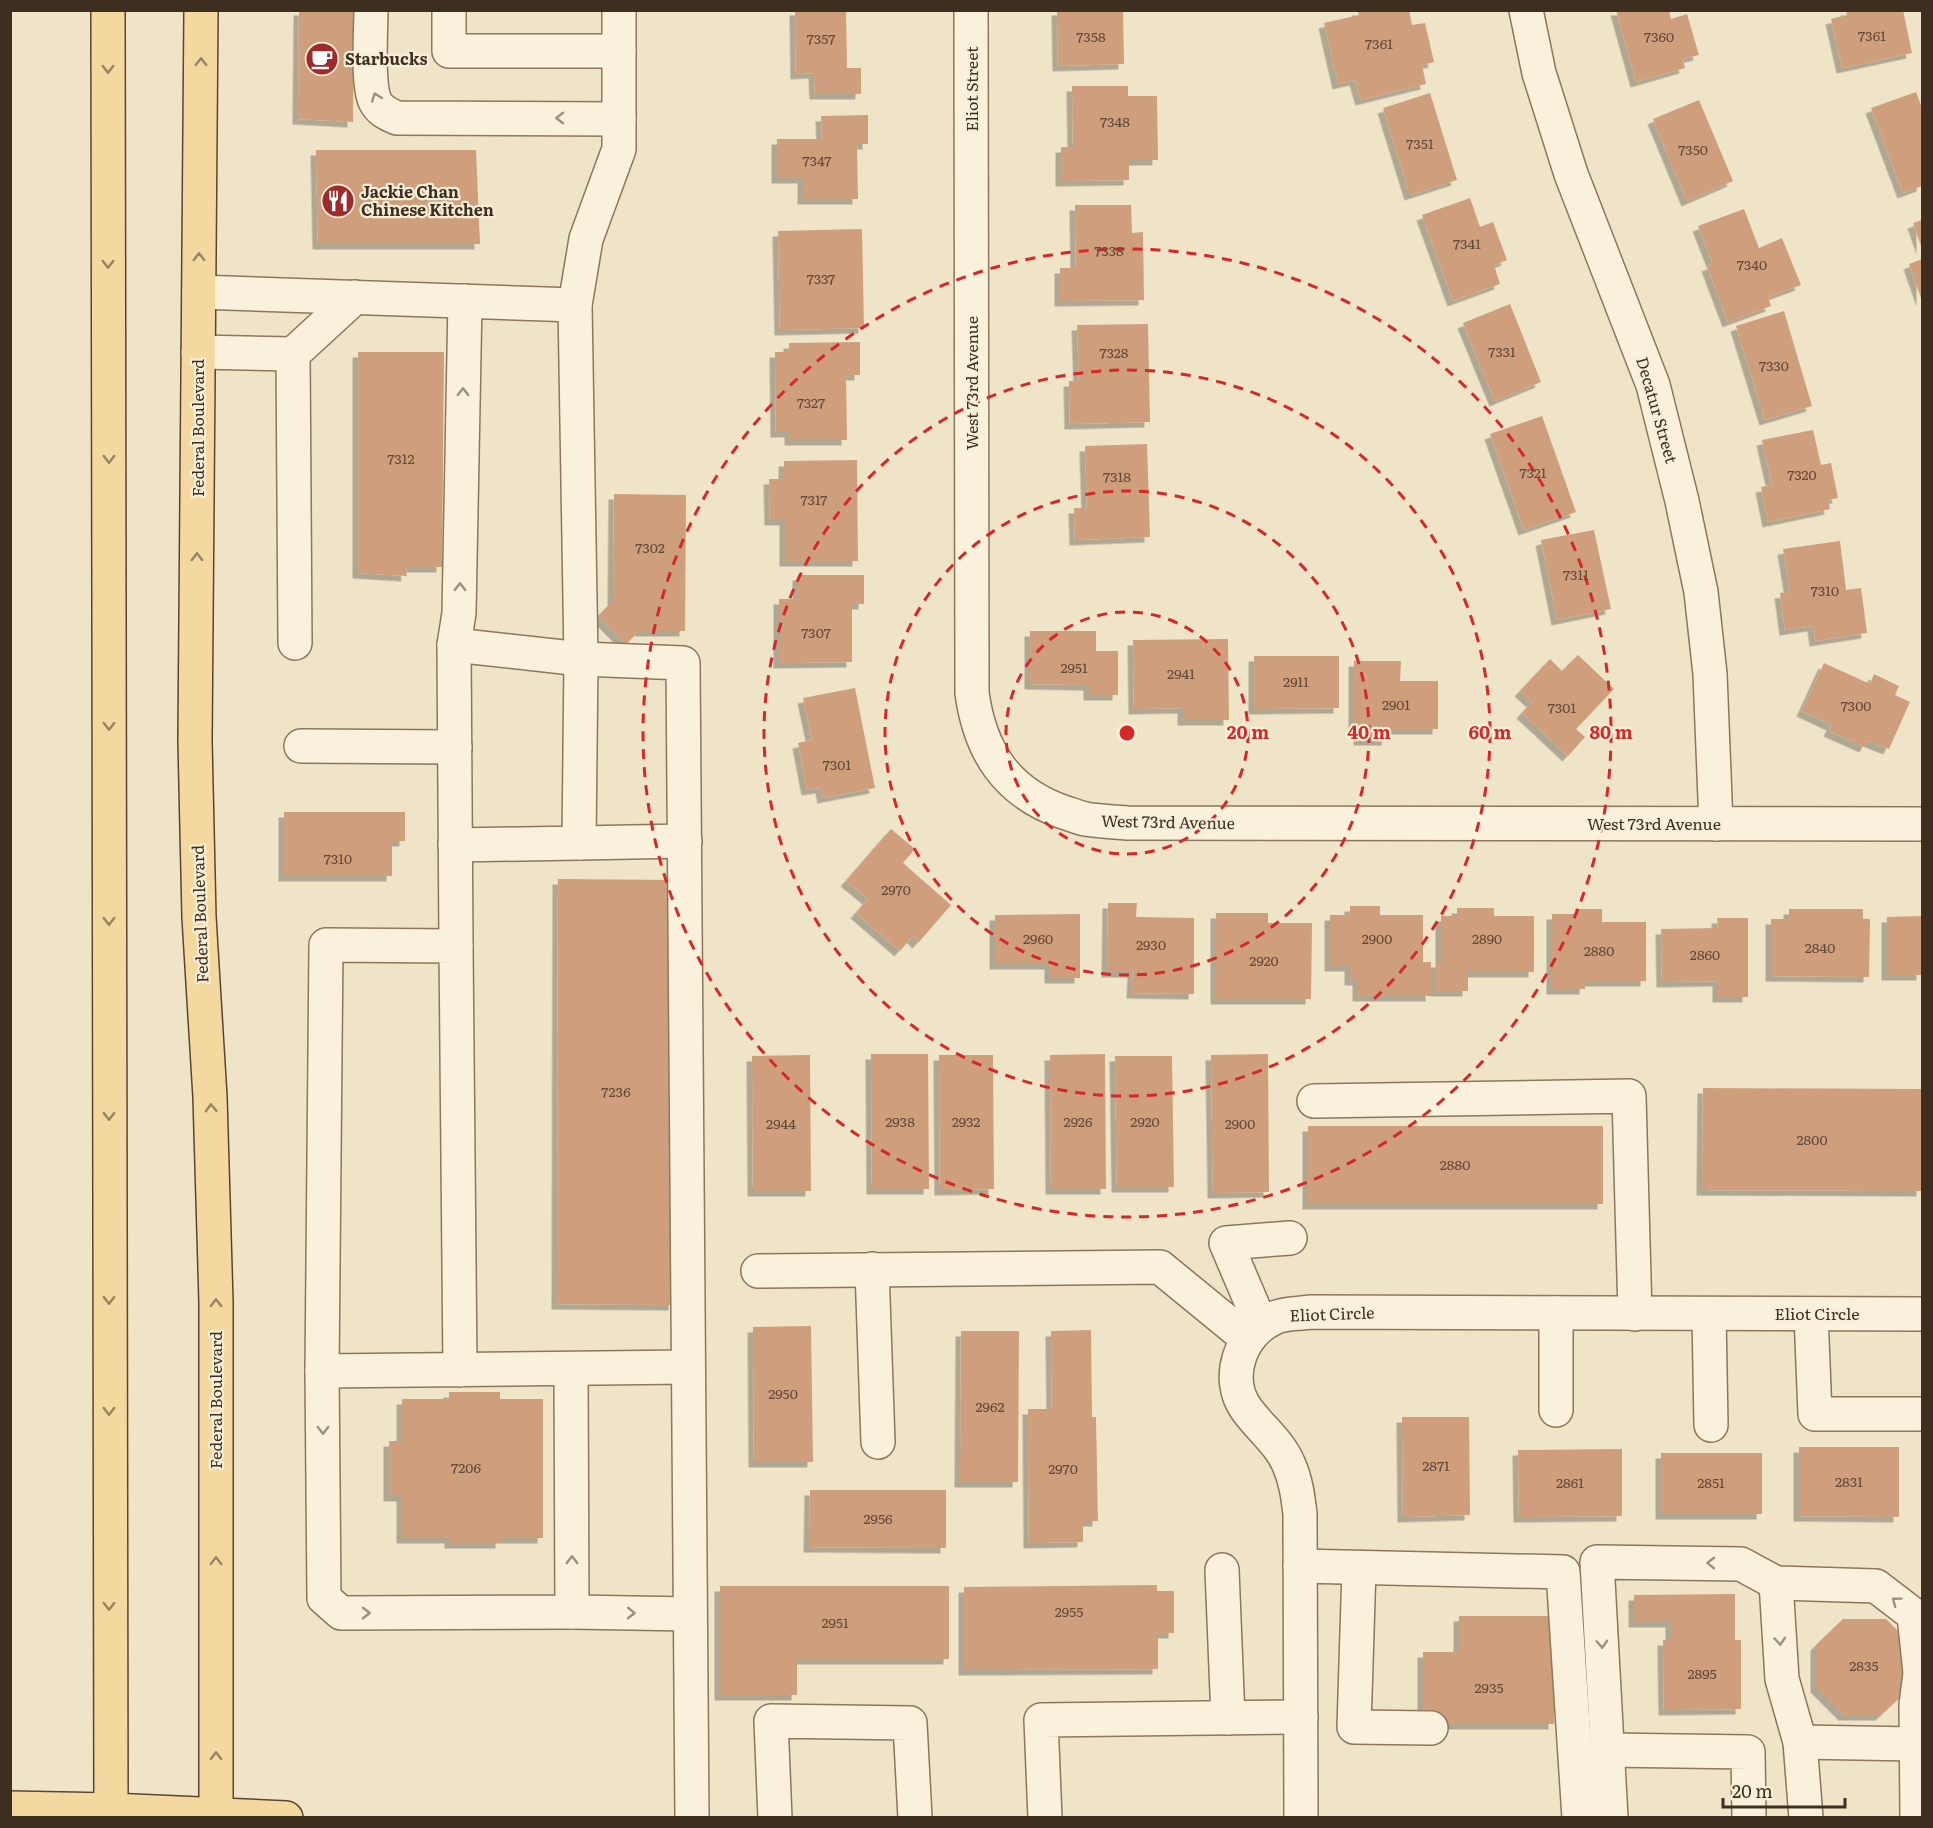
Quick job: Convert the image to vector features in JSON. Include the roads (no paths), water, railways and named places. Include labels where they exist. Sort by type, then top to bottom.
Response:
[{"type":"main road","points":[[108,10],[109,1719],[111,1814]]},
{"type":"main road","name":"Federal Boulevard","points":[[201,10],[195,741],[199,917],[210,1097],[216,1302],[216,1816]]},
{"type":"main road","points":[[10,1808],[111,1814],[286,1818]]},
{"type":"street","points":[[371,10],[371,79],[375,100],[384,112],[397,118],[619,119]]},
{"type":"street","points":[[449,10],[448,51],[619,51]]},
{"type":"street","points":[[579,843],[581,659],[575,305],[586,239],[619,149],[619,10]]},
{"type":"street","name":"Eliot Street","points":[[971,10],[972,168]]},
{"type":"street","name":"Decatur Street","points":[[1526,10],[1539,73],[1571,174],[1653,385],[1682,501],[1701,592],[1710,674],[1716,824]]},
{"type":"street","name":"West 73rd Avenue","points":[[972,168],[972,693],[975,716],[992,757],[1005,775],[1022,792],[1042,804],[1083,819],[1126,823],[1923,824]]},
{"type":"street","points":[[199,292],[575,305]]},
{"type":"street","points":[[198,352],[293,354],[355,297]]},
{"type":"street","points":[[460,1370],[454,645],[459,613],[465,301]]},
{"type":"street","points":[[293,354],[295,643]]},
{"type":"street","points":[[454,645],[581,659],[683,663],[692,1818]]},
{"type":"street","points":[[301,746],[455,747]]},
{"type":"street","points":[[455,846],[685,842]]},
{"type":"street","points":[[456,946],[326,945],[322,1371],[324,1598],[341,1613],[690,1614]]},
{"type":"street","points":[[1314,1101],[1629,1096],[1635,1314]]},
{"type":"street","points":[[1290,1239],[1227,1242],[1254,1332],[1239,1355],[1236,1372],[1238,1392],[1246,1409],[1277,1443],[1289,1464],[1296,1487],[1300,1514],[1300,1818]]},
{"type":"street","points":[[758,1271],[1160,1267],[1254,1332]]},
{"type":"street","points":[[872,1269],[878,1442]]},
{"type":"street","name":"Eliot Circle","points":[[1254,1332],[1276,1316],[1310,1312],[1923,1314]]},
{"type":"street","points":[[1556,1313],[1556,1410]]},
{"type":"street","points":[[1709,1314],[1711,1425]]},
{"type":"street","points":[[1811,1314],[1815,1414],[1923,1414]]},
{"type":"street","points":[[322,1371],[688,1367]]},
{"type":"street","points":[[571,1369],[572,1612]]},
{"type":"street","points":[[1611,1818],[1597,1562],[1741,1564],[1776,1583],[1875,1586],[1914,1615],[1920,1673],[1916,1705],[1917,1818]]},
{"type":"street","points":[[1300,1566],[1563,1572],[1579,1818]]},
{"type":"street","points":[[1359,1568],[1354,1727],[1431,1728]]},
{"type":"street","points":[[1222,1570],[1228,1718]]},
{"type":"street","points":[[1776,1583],[1782,1678],[1800,1742],[1806,1818]]},
{"type":"street","points":[[1044,1818],[1041,1720],[1300,1718]]},
{"type":"street","points":[[775,1818],[771,1722],[910,1723],[915,1818]]},
{"type":"street","points":[[1800,1742],[1916,1744]]},
{"type":"street","points":[[1608,1750],[1748,1752],[1749,1818]]},
{"type":"place","name":"Starbucks","points":[[322,59]]},
{"type":"place","name":"Jackie Chan Chinese Kitchen","points":[[338,201]]}]
